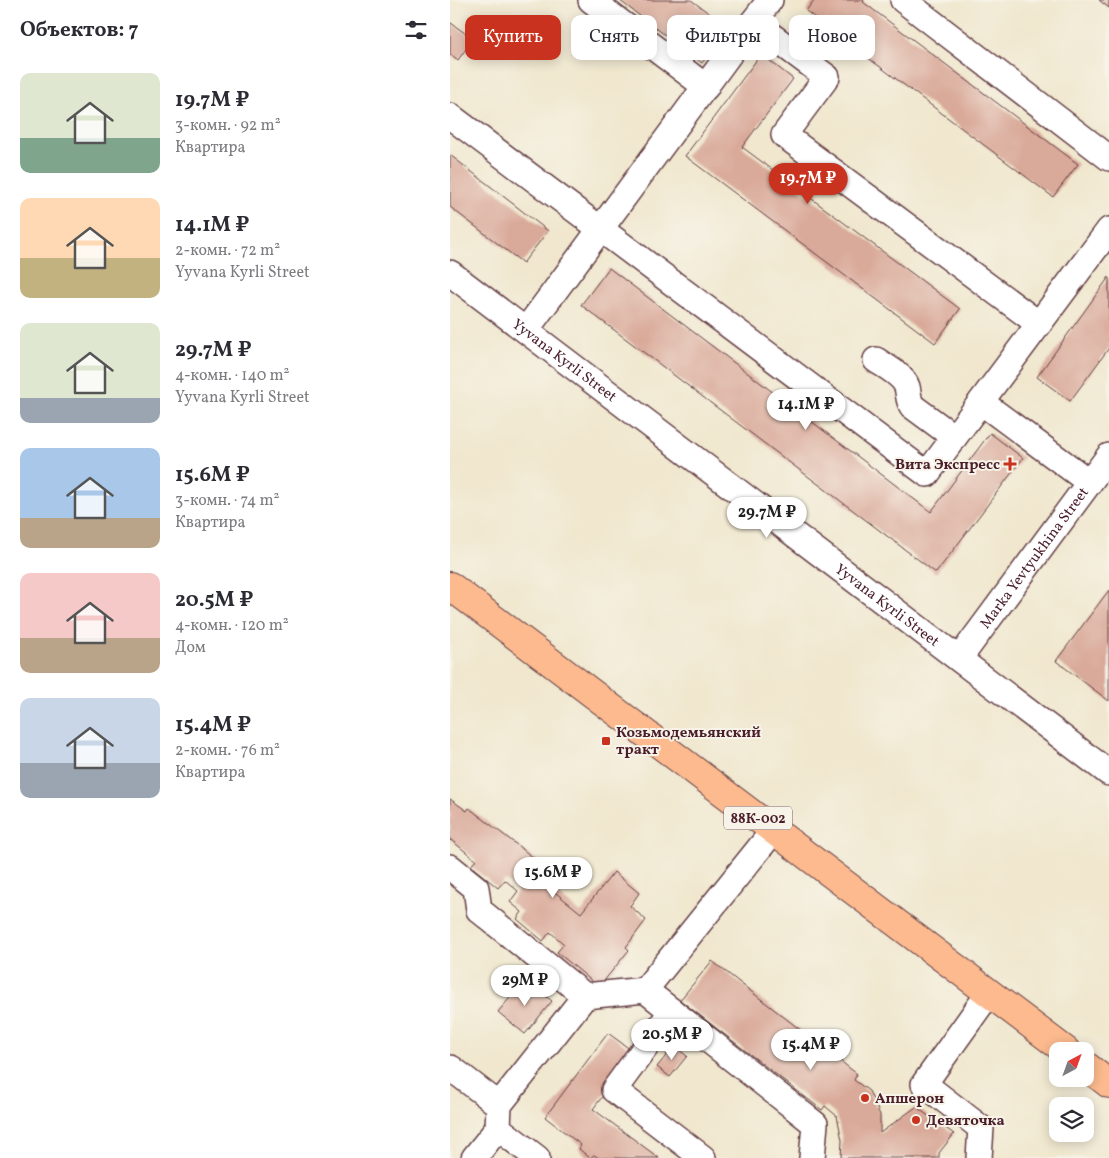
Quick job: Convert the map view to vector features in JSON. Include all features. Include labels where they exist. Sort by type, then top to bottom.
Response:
[{"type":"main road","name":"88К-002","points":[[450,586],[1054,1042]]},
{"type":"main road","points":[[1094,1072],[1109,1084]]},
{"type":"street","points":[[591,0],[706,87]]},
{"type":"street","points":[[758,15],[770,0]]},
{"type":"street","points":[[903,0],[1109,158]]},
{"type":"street","points":[[779,41],[827,77],[784,135],[1038,324]]},
{"type":"street","points":[[526,330],[726,60]]},
{"type":"street","points":[[450,116],[927,474],[1109,230]]},
{"type":"street","name":"Yyvana Kyrli Street","points":[[450,273],[1109,773]]},
{"type":"street","points":[[876,360],[903,379],[906,384],[909,402],[912,406],[954,437]]},
{"type":"street","points":[[980,402],[1090,482]]},
{"type":"street","name":"Marka Yevtyukhina Street","points":[[959,659],[1109,456]]},
{"type":"street","points":[[645,990],[774,830]]},
{"type":"street","points":[[450,867],[476,888],[479,910],[585,996],[645,990],[815,1124],[812,1158]]},
{"type":"street","points":[[979,1158],[981,1128],[924,1084],[989,992]]},
{"type":"street","points":[[474,1158],[498,1116],[585,996]]},
{"type":"street","points":[[672,1011],[614,1090],[703,1158]]},
{"type":"street","points":[[450,1069],[498,1116],[511,1150],[537,1158]]},
{"type":"building","points":[[619,0],[691,0],[711,15],[667,15],[667,36],[657,29],[657,15],[639,15]]},
{"type":"building","points":[[814,0],[864,0],[863,2],[1078,164],[1053,197],[871,60],[875,60],[875,15],[811,15],[806,11]]},
{"type":"building","points":[[1099,0],[1109,0],[1109,8]]},
{"type":"building","points":[[450,24],[465,33],[465,50],[458,60],[450,54]]},
{"type":"building","points":[[757,60],[769,60],[793,79],[742,147],[960,309],[935,343],[685,156]]},
{"type":"building","points":[[450,155],[548,231],[523,263],[450,207]]},
{"type":"building","points":[[609,268],[931,512],[990,433],[1023,458],[936,573],[581,305]]},
{"type":"building","points":[[1109,277],[1109,348],[1070,401],[1037,377]]},
{"type":"building","points":[[1109,590],[1109,701],[1056,661]]},
{"type":"building","points":[[450,799],[467,811],[469,808],[539,862],[531,873],[581,913],[614,872],[639,893],[630,906],[646,920],[626,947],[629,950],[599,987],[557,952],[564,944],[550,932],[543,941],[517,919],[522,912],[510,902],[518,891],[505,880],[498,888],[471,866],[476,860],[450,841]]},
{"type":"building","points":[[712,961],[857,1074],[854,1080],[869,1091],[880,1115],[880,1133],[916,1107],[954,1134],[939,1153],[939,1158],[841,1158],[842,1140],[837,1116],[825,1106],[822,1110],[680,1000]]},
{"type":"building","points":[[525,980],[552,1001],[525,1034],[498,1012]]},
{"type":"building","points":[[608,1033],[635,1053],[593,1109],[659,1158],[599,1158],[594,1155],[590,1158],[579,1149],[581,1145],[545,1117]]},
{"type":"building","points":[[674,1046],[687,1056],[670,1077],[657,1067]]},
{"type":"place","name":"Вита Экспресс","points":[[1010,464]]},
{"type":"place","name":"Козьмодемьянский тракт","points":[[606,741]]},
{"type":"place","name":"Апшерон","points":[[865,1098]]},
{"type":"place","name":"Девяточка","points":[[916,1120]]}]
